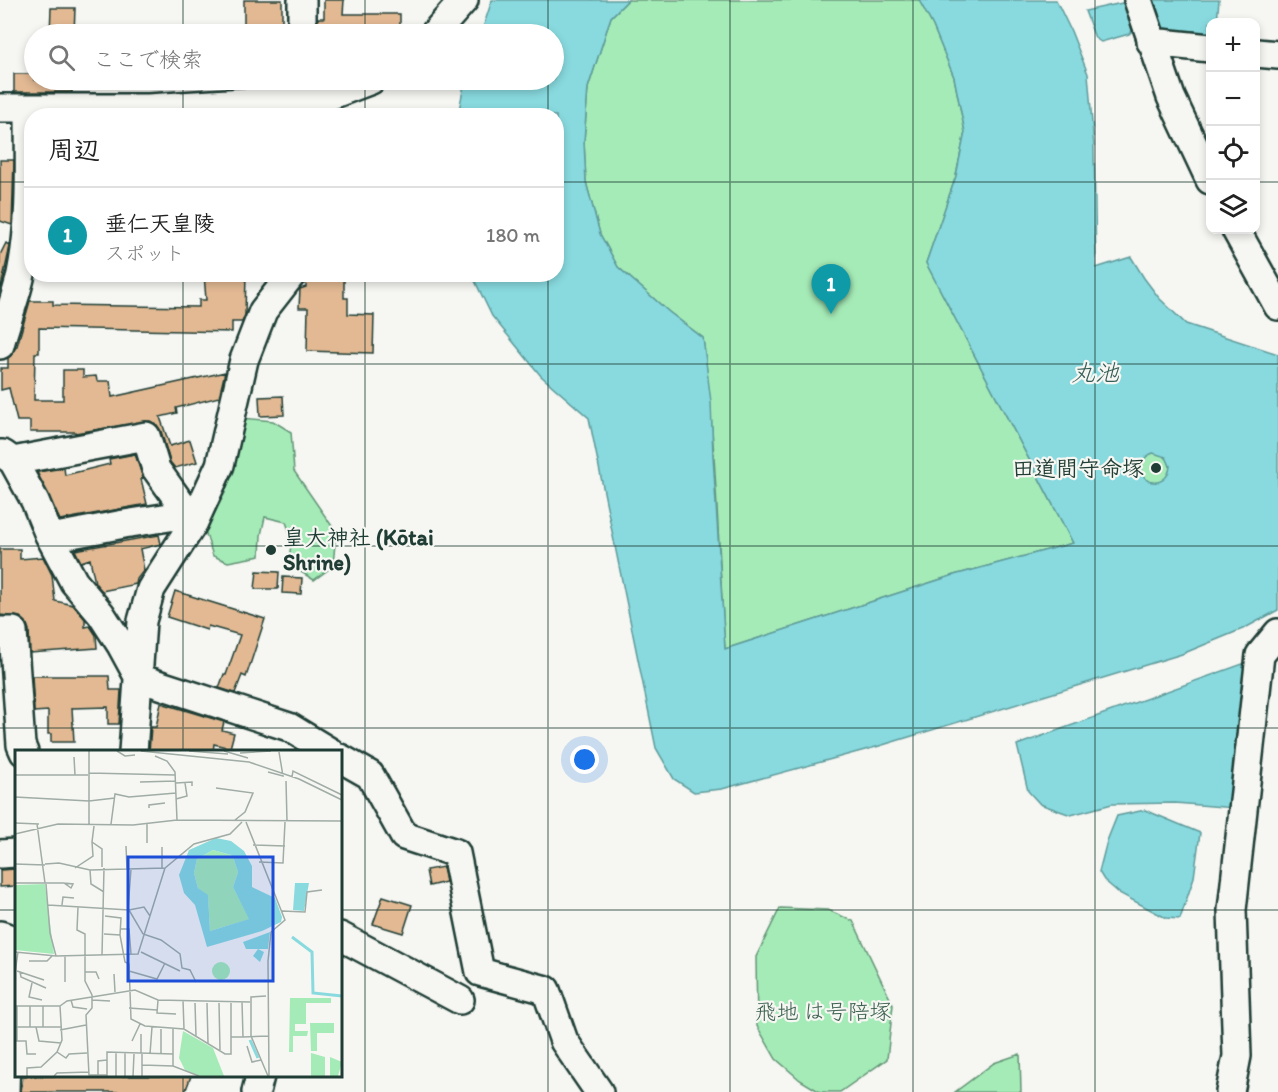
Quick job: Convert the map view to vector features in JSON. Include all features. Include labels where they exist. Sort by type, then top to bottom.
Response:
[{"type":"street","points":[[302,0],[303,24]]},
{"type":"street","points":[[443,24],[464,0]]},
{"type":"street","points":[[1138,0],[1171,97],[1206,171]]},
{"type":"street","points":[[1151,42],[1206,48]]},
{"type":"street","points":[[1260,54],[1278,56]]},
{"type":"street","points":[[0,108],[148,108],[315,98],[340,90]]},
{"type":"street","points":[[1238,234],[1278,306]]},
{"type":"street","points":[[0,345],[6,318],[21,275],[24,253]]},
{"type":"street","points":[[133,750],[142,621],[151,590],[220,465],[244,360],[263,311],[286,282]]},
{"type":"street","points":[[191,518],[156,469],[146,436],[4,454],[35,501],[74,582],[101,614],[139,678],[289,727],[327,750]]},
{"type":"street","points":[[51,538],[124,524],[191,518]]},
{"type":"street","points":[[0,631],[14,631],[15,747]]},
{"type":"street","points":[[1230,1092],[1237,1056],[1232,910],[1260,656],[1278,633]]},
{"type":"street","points":[[342,759],[370,775],[404,836],[456,853],[480,972],[546,990],[564,1041],[599,1092]]},
{"type":"street","points":[[0,854],[15,853]]},
{"type":"street","points":[[0,935],[9,938],[12,1003],[5,1092]]},
{"type":"street","points":[[342,937],[460,1000]]},
{"type":"street","points":[[256,1092],[260,1077]]},
{"type":"green space","points":[[628,0],[919,0],[933,26],[954,77],[965,132],[956,176],[926,263],[1073,543],[954,575],[725,649],[714,454],[703,338],[669,312],[618,267],[600,234],[586,182],[584,141],[588,88],[611,17]]},
{"type":"green space","points":[[241,418],[273,421],[291,432],[294,471],[336,532],[333,566],[314,580],[296,569],[289,558],[292,539],[286,522],[265,517],[260,556],[228,562],[213,556],[205,531],[225,493],[236,458]]},
{"type":"green space","points":[[1155,453],[1165,458],[1170,468],[1165,478],[1155,483],[1145,478],[1140,468],[1145,458]]},
{"type":"green space","name":"飛地 は号陪塚","points":[[780,908],[828,910],[853,921],[893,1005],[887,1059],[840,1092],[820,1092],[800,1080],[776,1059],[757,1026],[756,957]]},
{"type":"green space","points":[[1020,1054],[1021,1092],[955,1092],[994,1063]]},
{"type":"water","name":"丸池","points":[[492,0],[628,0],[611,17],[588,88],[584,141],[586,182],[600,234],[618,267],[669,312],[703,338],[711,402],[725,649],[954,575],[1073,543],[926,263],[956,176],[965,132],[954,77],[933,26],[919,0],[1056,0],[1088,74],[1094,147],[1096,268],[1131,257],[1159,298],[1186,324],[1278,354],[1278,610],[1245,628],[1182,654],[876,747],[722,789],[694,792],[674,779],[656,748],[589,418],[541,376],[492,316],[475,282],[564,282],[564,108],[459,108],[463,90],[564,90],[564,24],[484,24]],"holes":[[[1153,453],[1166,457],[1170,466],[1168,475],[1159,482],[1147,480],[1141,468],[1145,458]]]},
{"type":"water","points":[[1152,0],[1219,0],[1217,18],[1206,18],[1206,41],[1160,35]]},
{"type":"water","points":[[1127,2],[1132,31],[1129,34],[1101,42],[1095,38],[1085,11]]},
{"type":"water","points":[[1248,662],[1235,808],[1175,803],[1112,804],[1071,815],[1040,804],[1028,791],[1017,745]]},
{"type":"water","points":[[1145,810],[1200,833],[1194,877],[1180,919],[1166,918],[1119,893],[1104,880],[1099,872],[1107,841],[1117,816]]},
{"type":"building","points":[[244,0],[282,0],[282,24],[244,24]]},
{"type":"building","points":[[324,0],[344,0],[343,14],[400,14],[400,24],[318,24],[318,18],[324,18]]},
{"type":"building","points":[[51,8],[75,8],[74,24],[50,24]]},
{"type":"building","points":[[14,74],[24,74],[24,90],[72,90],[72,92],[14,92]]},
{"type":"building","points":[[0,160],[14,160],[12,225],[0,221]]},
{"type":"building","points":[[6,243],[10,245],[0,292],[0,255]]},
{"type":"building","points":[[205,282],[246,282],[245,315],[242,322],[232,322],[232,332],[39,328],[39,353],[35,353],[34,400],[63,400],[63,370],[83,370],[83,377],[96,376],[97,381],[110,381],[112,397],[225,372],[219,397],[176,408],[177,413],[160,417],[170,446],[190,440],[197,462],[175,468],[170,462],[161,431],[150,421],[75,433],[30,432],[30,421],[17,421],[9,388],[1,390],[1,368],[8,368],[8,358],[17,346],[30,301],[53,301],[53,305],[199,307],[199,300],[206,300]]},
{"type":"building","points":[[306,282],[344,282],[344,298],[348,298],[348,314],[374,315],[373,353],[307,351],[308,308],[299,308],[300,289],[306,287]]},
{"type":"building","points":[[283,396],[284,415],[260,416],[259,397]]},
{"type":"building","points":[[135,454],[143,478],[141,479],[147,504],[60,520],[37,472],[64,468],[65,475],[110,464],[109,459]]},
{"type":"building","points":[[159,535],[161,544],[140,549],[144,570],[136,584],[102,591],[95,583],[90,559],[81,562],[75,550]]},
{"type":"building","points":[[0,549],[20,549],[20,559],[43,557],[52,575],[55,601],[73,605],[85,619],[85,627],[90,626],[96,635],[97,648],[30,653],[29,630],[26,622],[20,617],[0,615]]},
{"type":"building","points":[[257,571],[279,572],[278,589],[255,589]]},
{"type":"building","points":[[283,577],[302,578],[301,594],[282,593]]},
{"type":"building","points":[[175,591],[265,619],[246,677],[242,675],[235,693],[219,688],[240,635],[208,626],[207,630],[167,617]]},
{"type":"building","points":[[32,676],[109,676],[110,690],[121,690],[119,724],[108,724],[108,707],[72,708],[74,742],[51,742],[51,734],[48,734],[48,711],[34,712]]},
{"type":"building","points":[[161,703],[224,722],[222,730],[234,733],[230,748],[214,744],[213,750],[149,750],[151,727],[156,727]]},
{"type":"building","points":[[443,867],[446,882],[429,886],[426,870]]},
{"type":"building","points":[[15,869],[15,886],[0,887],[0,870]]},
{"type":"building","points":[[383,896],[412,905],[403,933],[373,924]]},
{"type":"building","points":[[23,1077],[191,1077],[185,1092],[21,1092]]},
{"type":"place","name":"垂仁天皇陵","points":[[831,314]]},
{"type":"place","name":"田道間守命塚","points":[[1156,468]]},
{"type":"place","name":"皇大神社 (Kōtai Shrine)","points":[[271,550]]}]
